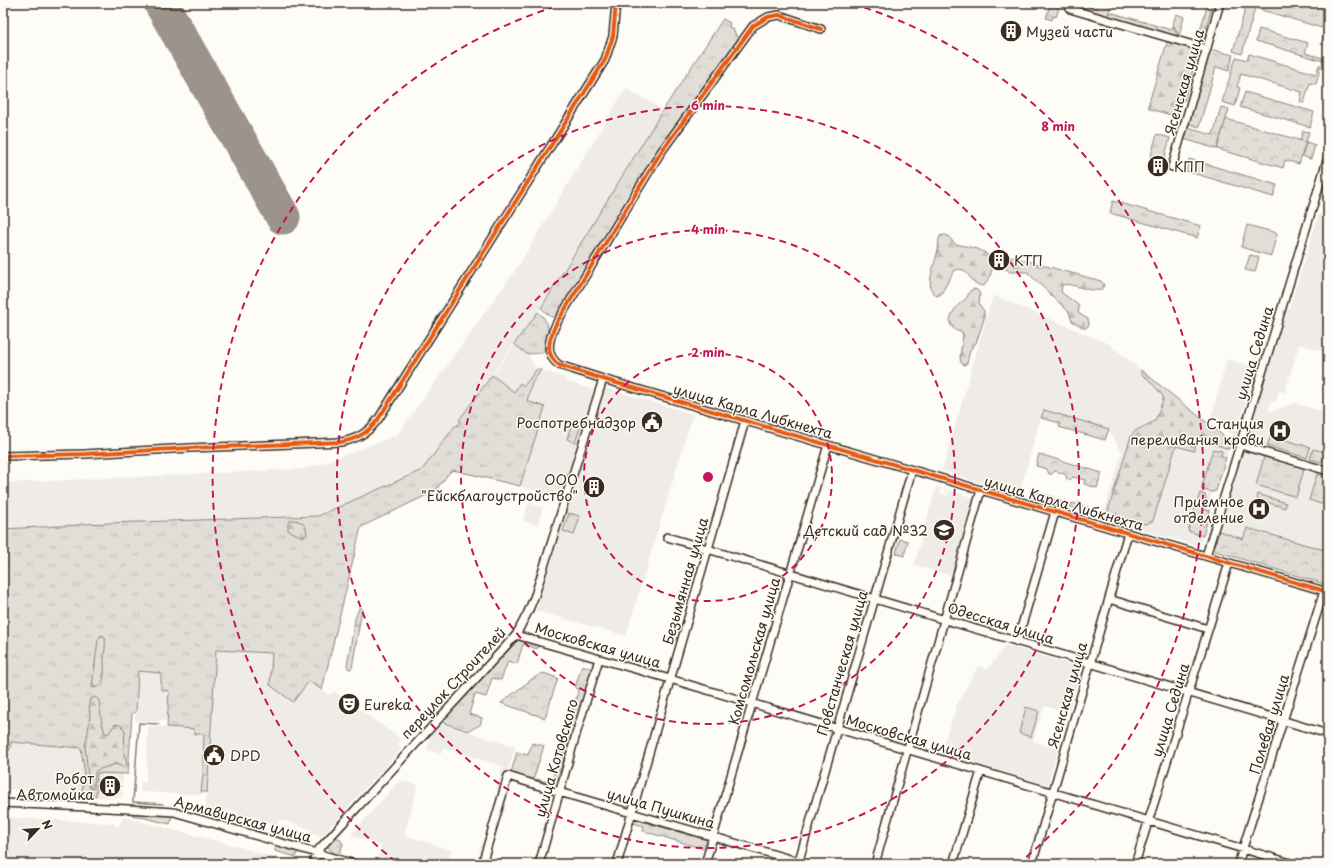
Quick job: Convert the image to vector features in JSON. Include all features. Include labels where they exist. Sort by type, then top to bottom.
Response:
[{"type":"street","points":[[3,456],[85,454],[341,442],[354,439],[364,434],[380,418],[605,60],[613,36],[616,3]]},
{"type":"street","name":"Ясенская улица","points":[[1172,167],[1220,3]]},
{"type":"street","points":[[1070,9],[1207,49]]},
{"type":"street","name":"улица Карла Либкнехта","points":[[821,29],[779,15],[768,17],[754,26],[661,152],[556,324],[551,335],[549,348],[550,356],[556,363],[603,379],[1326,592]]},
{"type":"street","name":"улица Седина","points":[[1206,556],[1328,157]]},
{"type":"street","name":"переулок Строителей","points":[[313,864],[316,852],[516,635],[535,595],[603,379]]},
{"type":"street","name":"Безымянная улица","points":[[617,864],[745,420]]},
{"type":"street","name":"Комсомольская улица","points":[[705,864],[828,445]]},
{"type":"street","points":[[1240,445],[1328,471]]},
{"type":"street","name":"Повстанческая улица","points":[[798,863],[912,470]]},
{"type":"street","points":[[875,864],[981,490]]},
{"type":"street","points":[[1017,642],[1054,512]]},
{"type":"street","name":"Ясенская улица","points":[[1032,864],[1128,533]]},
{"type":"street","name":"Одесская улица","points":[[667,537],[1328,734]]},
{"type":"street","name":"улица Седина","points":[[1135,864],[1229,563]]},
{"type":"street","name":"Полевая улица","points":[[1238,864],[1283,721],[1326,592]]},
{"type":"street","points":[[1109,599],[1208,629]]},
{"type":"street","name":"Московская улица","points":[[516,635],[670,679],[1294,864]]},
{"type":"street","name":"улица Котовского","points":[[539,864],[598,659]]},
{"type":"street","points":[[953,864],[981,771]]},
{"type":"street","name":"улица Пушкина","points":[[482,864],[508,776],[713,836],[798,863],[808,864]]},
{"type":"street","name":"Армавирская улица","points":[[3,803],[174,812],[355,864]]},
{"type":"shaded area","points":[[626,88],[663,110],[538,312],[459,419],[461,421],[456,427],[455,426],[422,470],[318,516],[80,524],[3,529],[3,483],[303,469],[318,465],[397,435],[517,268]]},
{"type":"shaded area","points":[[1319,214],[1328,217],[1328,353],[1299,344],[1285,393],[1279,391],[1276,402],[1271,401],[1268,410],[1272,411],[1294,403],[1328,413],[1328,585],[1215,551],[1214,547],[1287,308],[1289,309]]},
{"type":"shaded area","points":[[993,295],[1109,344],[1231,442],[1216,491],[1212,493],[1210,497],[1214,500],[1199,546],[1102,518],[1122,453],[1108,429],[1043,410],[1019,494],[942,471]]},
{"type":"shaded area","points":[[515,345],[527,354],[537,369],[524,386],[514,392],[492,376]]},
{"type":"shaded area","points":[[1227,359],[1256,368],[1235,437],[1211,417]]},
{"type":"shaded area","points":[[541,370],[566,378],[565,381],[594,390],[560,498],[520,486],[545,407],[527,401],[532,383]]},
{"type":"shaded area","points":[[605,388],[693,414],[626,636],[536,611]]},
{"type":"shaded area","name":"Детский сад №32","points":[[936,487],[941,488],[940,493],[947,496],[949,490],[974,498],[952,576],[914,565]]},
{"type":"shaded area","points":[[528,503],[543,507],[538,525],[523,521]]},
{"type":"shaded area","points":[[1006,645],[1082,668],[1068,713],[1044,706],[1033,741],[1058,749],[1048,785],[940,753],[957,705],[978,666],[987,670]]},
{"type":"shaded area","points":[[216,650],[272,653],[286,697],[293,702],[309,680],[330,695],[333,691],[401,739],[398,744],[402,748],[321,837],[309,833],[310,829],[279,819],[277,825],[246,816],[243,825],[235,822],[238,812],[228,809],[225,819],[205,813]]},
{"type":"shaded area","points":[[138,671],[162,673],[169,691],[167,721],[135,721]]},
{"type":"shaded area","points":[[440,723],[515,747],[502,792],[496,791],[503,766],[443,748],[441,754],[427,749],[432,731]]},
{"type":"shaded area","points":[[148,726],[195,729],[195,734],[204,734],[204,766],[201,795],[140,792],[141,782],[146,782]]},
{"type":"shaded area","points":[[11,742],[81,748],[84,769],[82,795],[3,789],[3,749],[10,750]]},
{"type":"shaded area","points":[[97,773],[123,774],[122,798],[96,797]]},
{"type":"shaded area","points":[[400,780],[418,785],[404,835],[451,850],[447,864],[387,864],[376,860],[381,846],[351,835]]},
{"type":"shaded area","points":[[3,817],[112,823],[118,827],[124,817],[240,847],[287,861],[289,859],[306,864],[3,864]]},
{"type":"green space","points":[[1074,3],[1097,8],[1098,3],[1112,3],[1107,18],[1073,7]]},
{"type":"green space","points":[[1208,3],[1213,3],[1202,43],[1197,41]]},
{"type":"green space","points":[[1247,3],[1309,3],[1328,9],[1322,28],[1255,8],[1242,54],[1233,51]]},
{"type":"green space","points":[[1050,5],[1059,8],[1056,17],[1053,16],[1052,20],[1046,18]]},
{"type":"green space","points":[[1110,12],[1171,30],[1173,26],[1178,37],[1109,17]]},
{"type":"green space","points":[[1176,14],[1184,17],[1179,36],[1173,24]]},
{"type":"green space","points":[[1328,18],[1328,46],[1321,44]]},
{"type":"green space","points":[[723,19],[730,23],[729,27],[734,30],[738,41],[662,145],[559,314],[555,317],[551,317],[541,308],[663,110]]},
{"type":"green space","points":[[1259,29],[1308,43],[1305,53],[1323,58],[1323,61],[1256,41]]},
{"type":"green space","points":[[1168,39],[1199,49],[1184,101],[1176,98],[1171,115],[1150,109],[1148,106]]},
{"type":"green space","points":[[1210,49],[1233,55],[1229,71],[1216,67],[1199,127],[1188,123]]},
{"type":"green space","points":[[1249,54],[1316,74],[1319,65],[1321,65],[1316,84],[1310,83],[1304,103],[1300,102],[1302,92],[1241,74],[1237,87],[1240,88],[1235,106],[1222,102],[1236,57],[1247,60]]},
{"type":"green space","points":[[1245,92],[1314,112],[1310,127],[1240,107]]},
{"type":"green space","points":[[1221,107],[1229,109],[1217,149],[1184,139],[1187,128],[1213,135]]},
{"type":"green space","points":[[1226,119],[1306,142],[1299,164],[1285,160],[1283,168],[1217,149]]},
{"type":"green space","points":[[1303,131],[1309,132],[1306,142],[1315,145],[1311,159],[1302,156],[1306,143],[1300,141]]},
{"type":"green space","points":[[1157,134],[1170,138],[1163,163],[1150,159]]},
{"type":"green space","points":[[1189,159],[1277,185],[1273,197],[1186,171]]},
{"type":"green space","points":[[1113,201],[1201,226],[1197,238],[1110,213]]},
{"type":"green space","points":[[1247,225],[1277,233],[1271,256],[1241,247]]},
{"type":"green space","points":[[940,236],[948,236],[955,244],[982,251],[992,260],[993,267],[984,286],[975,283],[966,272],[959,269],[954,271],[941,294],[937,296],[933,292],[930,285],[939,239]]},
{"type":"green space","points":[[1005,255],[1101,281],[1104,285],[1101,290],[1090,290],[1066,284],[1062,285],[1061,292],[1078,305],[1078,313],[1088,319],[1089,325],[1085,329],[1072,321],[1069,312],[1027,272],[1010,272],[1002,266]]},
{"type":"green space","points":[[1250,255],[1259,257],[1255,272],[1245,270]]},
{"type":"green space","points":[[973,289],[977,290],[980,294],[979,304],[984,311],[984,319],[976,343],[970,350],[967,363],[964,365],[961,363],[960,357],[963,335],[961,331],[956,331],[950,323],[950,320],[955,309],[966,299],[970,291]]},
{"type":"green space","points":[[538,312],[546,321],[548,330],[544,351],[541,353],[527,354],[514,344]]},
{"type":"green space","points":[[537,369],[541,370],[532,383],[527,401],[545,407],[520,486],[453,470],[435,491],[361,527],[322,690],[309,681],[293,702],[270,685],[272,653],[216,650],[207,792],[201,792],[204,766],[204,734],[194,734],[194,729],[167,727],[169,691],[161,690],[161,673],[138,671],[136,712],[132,713],[128,774],[97,773],[96,796],[82,795],[84,769],[81,748],[11,742],[10,750],[3,749],[3,529],[80,524],[318,516],[422,470],[455,426],[457,426],[461,421],[459,420],[492,375],[514,392],[520,383],[524,386]]},
{"type":"green space","points":[[1141,370],[1231,442],[1229,449],[1198,439],[1194,451],[1176,446],[1153,521],[1145,524],[1107,514],[1131,436],[1135,431],[1155,421],[1163,400],[1163,396],[1148,379],[1141,374]]},
{"type":"green space","points":[[1044,410],[1109,429],[1105,440],[1059,427],[1060,423],[1041,418]]},
{"type":"green space","points":[[571,425],[580,428],[575,443],[567,439]]},
{"type":"green space","points":[[1271,436],[1310,447],[1307,458],[1267,446]]},
{"type":"green space","points":[[1213,449],[1222,451],[1221,456],[1226,458],[1216,491],[1212,492],[1201,489]]},
{"type":"green space","points":[[1313,449],[1325,452],[1322,462],[1310,459]]},
{"type":"green space","points":[[1039,454],[1102,473],[1097,488],[1084,484],[1085,480],[1073,477],[1070,480],[1067,479],[1065,474],[1055,471],[1052,474],[1049,474],[1047,469],[1036,466]]},
{"type":"green space","points":[[1265,454],[1305,466],[1296,497],[1256,485]]},
{"type":"green space","points":[[1317,474],[1328,478],[1328,506],[1309,500]]},
{"type":"green space","points":[[1033,491],[1053,497],[1053,499],[1071,505],[1072,503],[1090,508],[1089,512],[1032,496]]},
{"type":"green space","points":[[1200,493],[1205,495],[1206,498],[1202,509],[1210,511],[1203,536],[1188,531]]},
{"type":"green space","points":[[1258,494],[1286,503],[1285,508],[1257,499]]},
{"type":"green space","points":[[569,513],[580,516],[574,535],[563,531]]},
{"type":"green space","points":[[291,520],[299,521],[303,524],[307,532],[305,536],[302,537],[288,530],[288,523]]},
{"type":"green space","points":[[1247,528],[1328,551],[1328,585],[1215,551],[1214,547],[1219,531],[1243,539]]},
{"type":"green space","points":[[900,539],[908,541],[904,556],[896,553]]},
{"type":"green space","points":[[361,607],[362,609],[352,668],[349,669],[347,666],[355,619],[359,608]]},
{"type":"green space","points":[[101,635],[105,637],[104,677],[101,684],[94,688],[92,687],[98,640]]},
{"type":"green space","points":[[519,639],[539,645],[537,649],[523,644],[517,664],[508,661],[501,680],[492,678],[486,697],[475,694],[469,714],[482,718],[480,725],[468,731],[444,723],[444,720]]},
{"type":"green space","points":[[582,665],[592,669],[574,727],[568,725],[579,689],[575,688]]},
{"type":"green space","points":[[543,673],[558,678],[545,718],[501,703],[532,679]]},
{"type":"green space","points":[[95,697],[99,700],[102,724],[105,733],[108,734],[115,724],[120,725],[125,730],[124,753],[127,763],[125,768],[116,764],[97,770],[95,773],[94,788],[91,789],[89,786],[85,746],[88,733],[90,699]]},
{"type":"green space","points":[[1026,707],[1039,711],[1031,737],[1019,733]]},
{"type":"green space","points":[[568,729],[573,731],[554,789],[535,783],[537,779],[551,783]]},
{"type":"green space","points":[[532,743],[544,746],[532,783],[510,776],[517,752],[528,755]]},
{"type":"green space","points":[[138,812],[172,816],[170,824],[132,815]]},
{"type":"green space","points":[[634,819],[707,840],[704,849],[643,831],[644,826],[633,823]]},
{"type":"green space","points":[[335,837],[340,839],[343,844],[340,852],[336,854],[331,851],[327,845]]},
{"type":"green space","points":[[281,845],[298,850],[296,857],[275,851],[276,846]]},
{"type":"waterway","points":[[159,724],[139,723],[133,802],[163,804]]},
{"type":"runway","points":[[161,3],[283,217]]},
{"type":"cycle path","points":[[3,456],[85,454],[341,442],[353,439],[363,434],[379,418],[605,60],[613,36],[616,3]]},
{"type":"cycle path","points":[[821,29],[779,15],[768,17],[753,26],[661,152],[556,324],[551,335],[549,346],[551,356],[554,361],[559,365],[603,379],[1328,592]]},
{"type":"place","name":"Музей части","points":[[1011,31]]},
{"type":"place","name":"КПП","points":[[1158,166]]},
{"type":"place","name":"КТП","points":[[999,260]]},
{"type":"place","name":"Роспотребнадзор","points":[[652,422]]},
{"type":"place","name":"Станция переливания крови","points":[[1280,431]]},
{"type":"place","name":"ООО \"Ейскблагоустройство\"","points":[[594,487]]},
{"type":"place","name":"Приемное отделение","points":[[1259,509]]},
{"type":"place","name":"Детский сад №32","points":[[944,530]]},
{"type":"place","name":"Eureka","points":[[349,704]]},
{"type":"place","name":"DPD","points":[[214,755]]},
{"type":"place","name":"Робот Автомойка","points":[[110,786]]}]
